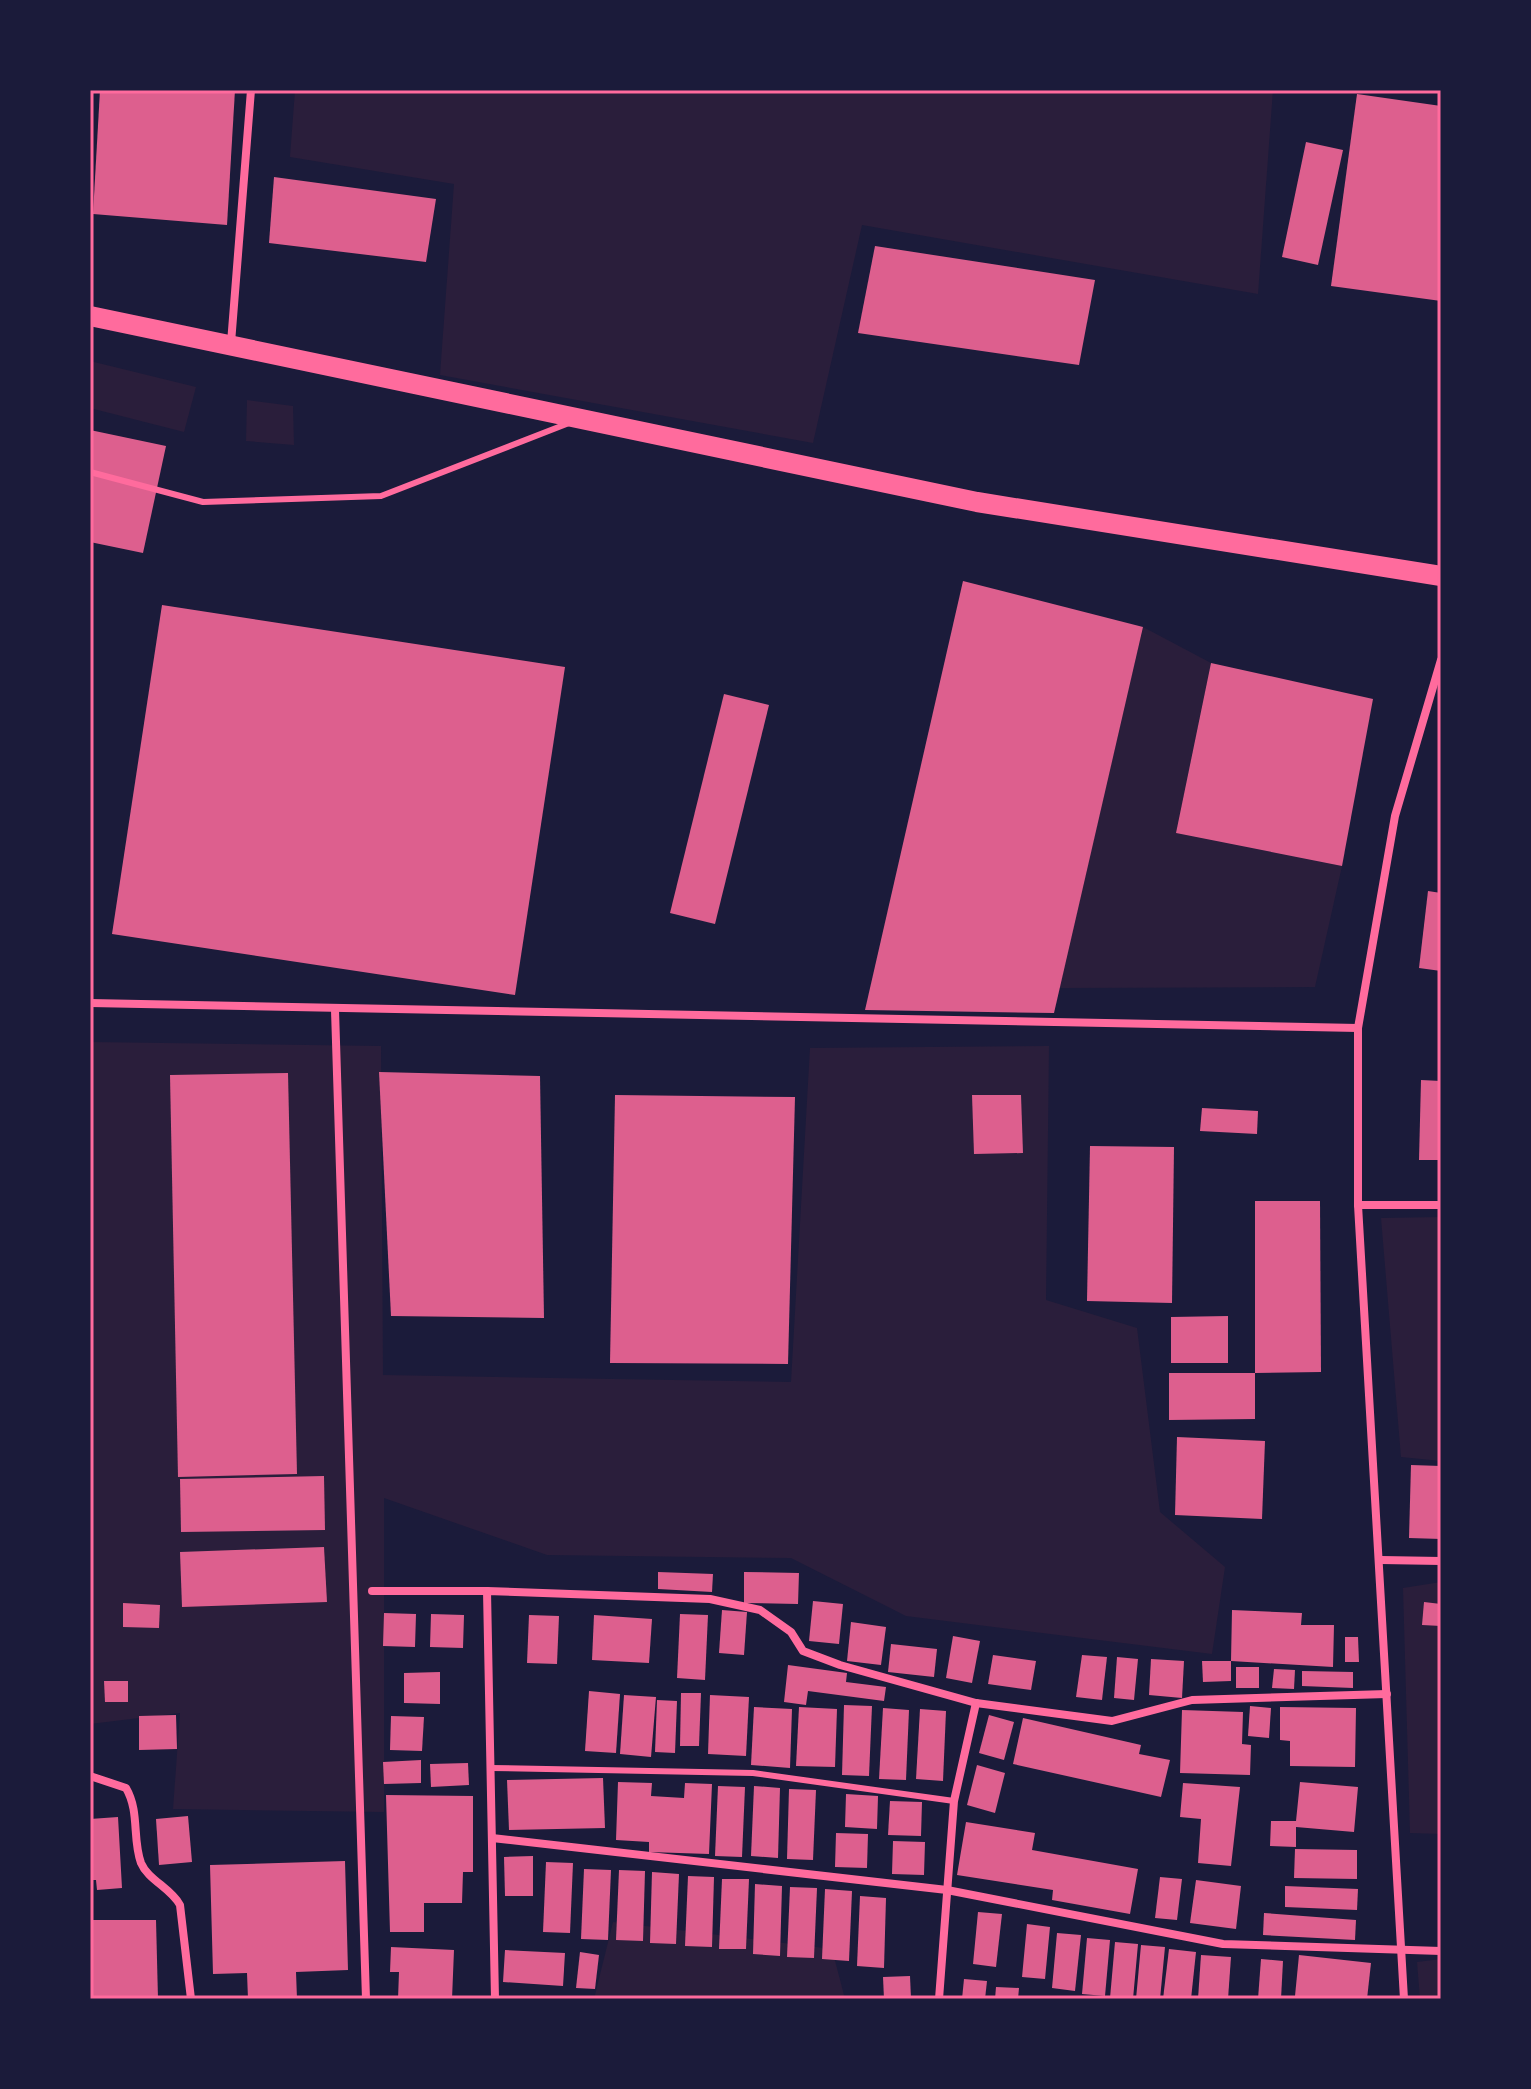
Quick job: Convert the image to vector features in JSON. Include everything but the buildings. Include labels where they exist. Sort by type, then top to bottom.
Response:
[{"type":"main road","points":[[90,316],[230,348],[977,502],[1441,576]]},
{"type":"street","points":[[230,348],[251,90]]},
{"type":"street","points":[[1404,1999],[1381,1560],[1358,1205],[1358,1028],[1395,816],[1441,660]]},
{"type":"street","points":[[90,1003],[1358,1028]]},
{"type":"street","points":[[335,1010],[366,1999]]},
{"type":"street","points":[[1358,1205],[1441,1205]]},
{"type":"street","points":[[1381,1560],[1441,1561]]},
{"type":"street","points":[[372,1591],[487,1591],[710,1599],[760,1610],[791,1632],[803,1651],[840,1665],[976,1703],[1112,1721],[1192,1700],[1387,1694]]},
{"type":"street","points":[[487,1591],[495,1999]]},
{"type":"street","points":[[939,1999],[954,1801],[976,1703]]},
{"type":"street","points":[[90,1776],[126,1788],[130,1795],[139,1860],[144,1869],[175,1894],[186,1930],[191,1999]]},
{"type":"street","points":[[492,1838],[947,1890],[1223,1944],[1441,1951]]},
{"type":"lane","points":[[90,472],[203,502],[381,496],[577,420]]},
{"type":"lane","points":[[491,1768],[753,1773],[954,1801]]},
{"type":"shaded area","points":[[295,90],[1273,90],[1258,294],[862,225],[813,443],[440,375],[454,184],[290,157]]},
{"type":"shaded area","points":[[90,361],[196,387],[184,432],[90,408]]},
{"type":"shaded area","points":[[247,400],[293,406],[294,445],[246,441]]},
{"type":"shaded area","points":[[1143,627],[1211,663],[1176,833],[1342,866],[1315,987],[1059,988]]},
{"type":"shaded area","points":[[90,1042],[381,1046],[383,1375],[791,1382],[810,1048],[1049,1046],[1046,1300],[1137,1328],[1160,1512],[1225,1567],[1212,1654],[906,1616],[791,1558],[547,1555],[384,1498],[384,1812],[173,1809],[180,1713],[90,1724]]},
{"type":"shaded area","points":[[1441,1217],[1441,1461],[1401,1457],[1381,1218]]},
{"type":"shaded area","points":[[1441,1582],[1441,1834],[1410,1833],[1403,1588]]},
{"type":"shaded area","points":[[613,1922],[832,1949],[845,1999],[594,1999]]},
{"type":"shaded area","points":[[1441,1959],[1441,1999],[1420,1999],[1417,1962]]}]
